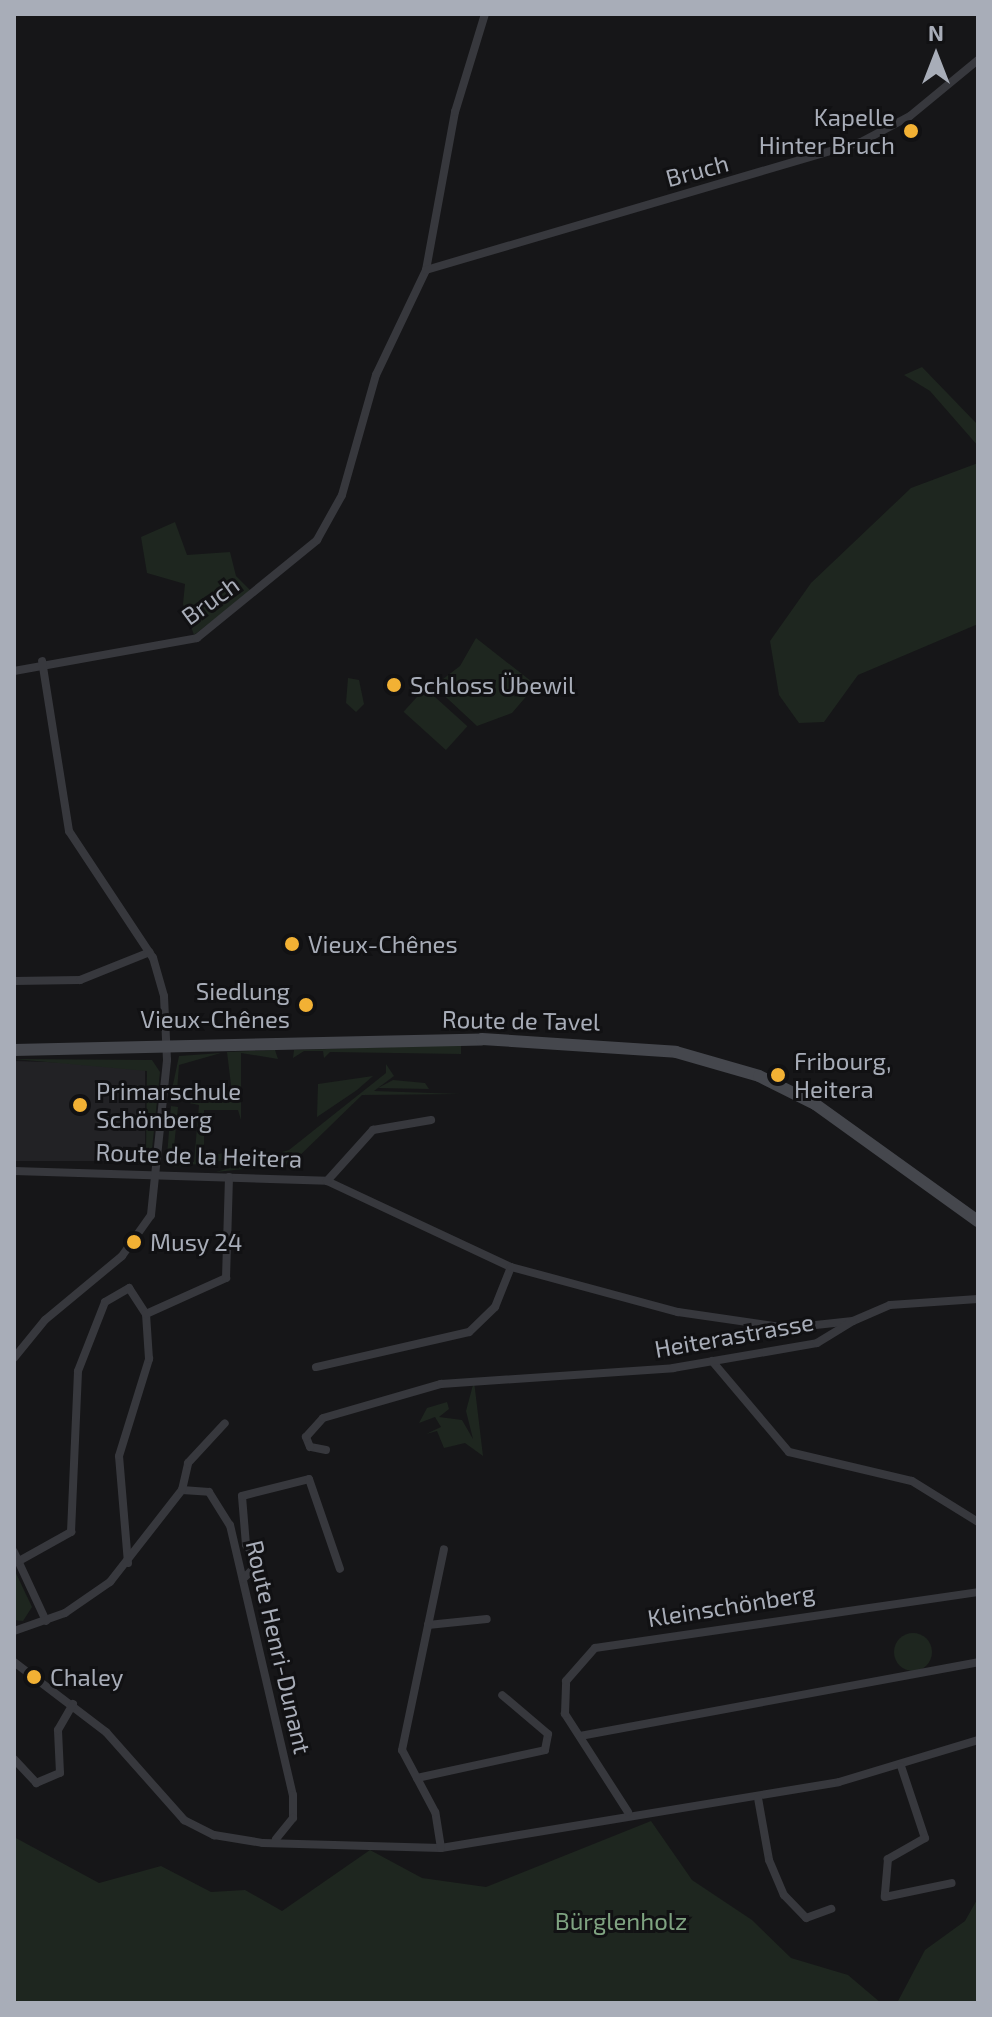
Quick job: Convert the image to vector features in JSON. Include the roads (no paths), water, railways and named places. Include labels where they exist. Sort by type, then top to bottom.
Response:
[{"type":"main road","name":"Route de Tavel","points":[[14,1050],[524,1039],[686,1054],[759,1076],[815,1104],[978,1221]]},
{"type":"street","points":[[426,270],[432,251],[455,112],[485,14]]},
{"type":"street","name":"Bruch","points":[[14,671],[42,661],[173,645],[207,632],[329,524],[376,375],[426,270],[449,258],[861,142],[910,116],[978,60]]},
{"type":"street","points":[[432,251],[449,258]]},
{"type":"street","points":[[14,1358],[45,1320],[134,1242],[151,1215],[159,1174],[167,1047],[164,996],[150,952],[69,831],[42,661]]},
{"type":"street","points":[[14,981],[80,980],[150,952]]},
{"type":"street","points":[[327,1181],[373,1130],[431,1120]]},
{"type":"street","name":"Route de la Heitera","points":[[14,1171],[327,1181],[511,1267]]},
{"type":"street","points":[[146,1314],[226,1278],[229,1177]]},
{"type":"street","points":[[316,1367],[469,1332],[495,1307],[511,1267]]},
{"type":"street","name":"Heiterastrasse","points":[[511,1267],[750,1325],[808,1328],[853,1321]]},
{"type":"street","points":[[19,1561],[71,1532],[78,1371],[105,1302],[129,1288],[146,1314],[149,1359],[119,1456],[128,1563]]},
{"type":"street","points":[[853,1321],[890,1305],[978,1299]]},
{"type":"street","name":"Heiterastrasse","points":[[326,1450],[310,1447],[306,1437],[323,1418],[467,1380],[611,1374],[712,1361],[817,1343],[853,1321]]},
{"type":"street","points":[[712,1361],[789,1452],[912,1481],[978,1522]]},
{"type":"street","points":[[14,1631],[46,1621],[89,1599],[128,1563],[182,1490],[188,1463],[225,1423]]},
{"type":"street","points":[[243,1579],[260,1562],[246,1545],[242,1496],[309,1479],[340,1569]]},
{"type":"street","name":"Route Henri-Dunant","points":[[182,1490],[209,1492],[223,1506],[243,1579],[293,1795],[293,1818],[276,1839]]},
{"type":"street","points":[[441,1848],[435,1812],[402,1750],[444,1549]]},
{"type":"street","points":[[14,1552],[46,1621]]},
{"type":"street","name":"Kleinschönberg","points":[[628,1812],[565,1714],[566,1681],[595,1648],[978,1592]]},
{"type":"street","points":[[428,1625],[487,1619]]},
{"type":"street","points":[[14,1662],[73,1704],[184,1820],[214,1835],[441,1848],[628,1812],[758,1798],[901,1766],[978,1740]]},
{"type":"street","points":[[580,1736],[978,1662]]},
{"type":"street","points":[[417,1778],[545,1750],[548,1734],[502,1695]]},
{"type":"street","points":[[14,1759],[36,1783],[60,1773],[58,1730],[73,1704]]},
{"type":"street","points":[[901,1766],[925,1838],[888,1859],[885,1897],[952,1883]]},
{"type":"street","points":[[758,1798],[769,1860],[784,1895],[806,1918],[831,1909]]},
{"type":"place","name":"Kapelle Hinter Bruch","points":[[911,131]]},
{"type":"place","name":"Schloss Übewil","points":[[394,685]]},
{"type":"place","name":"Vieux-Chênes","points":[[292,944]]},
{"type":"place","name":"Siedlung Vieux-Chênes","points":[[306,1005]]},
{"type":"place","name":"Fribourg, Heitera","points":[[778,1075]]},
{"type":"place","name":"Primarschule Schönberg","points":[[80,1105]]},
{"type":"place","name":"Musy 24","points":[[134,1242]]},
{"type":"place","name":"Chaley","points":[[34,1677]]},
{"type":"park label","name":"Bürglenholz","points":[[621,1921]]}]
